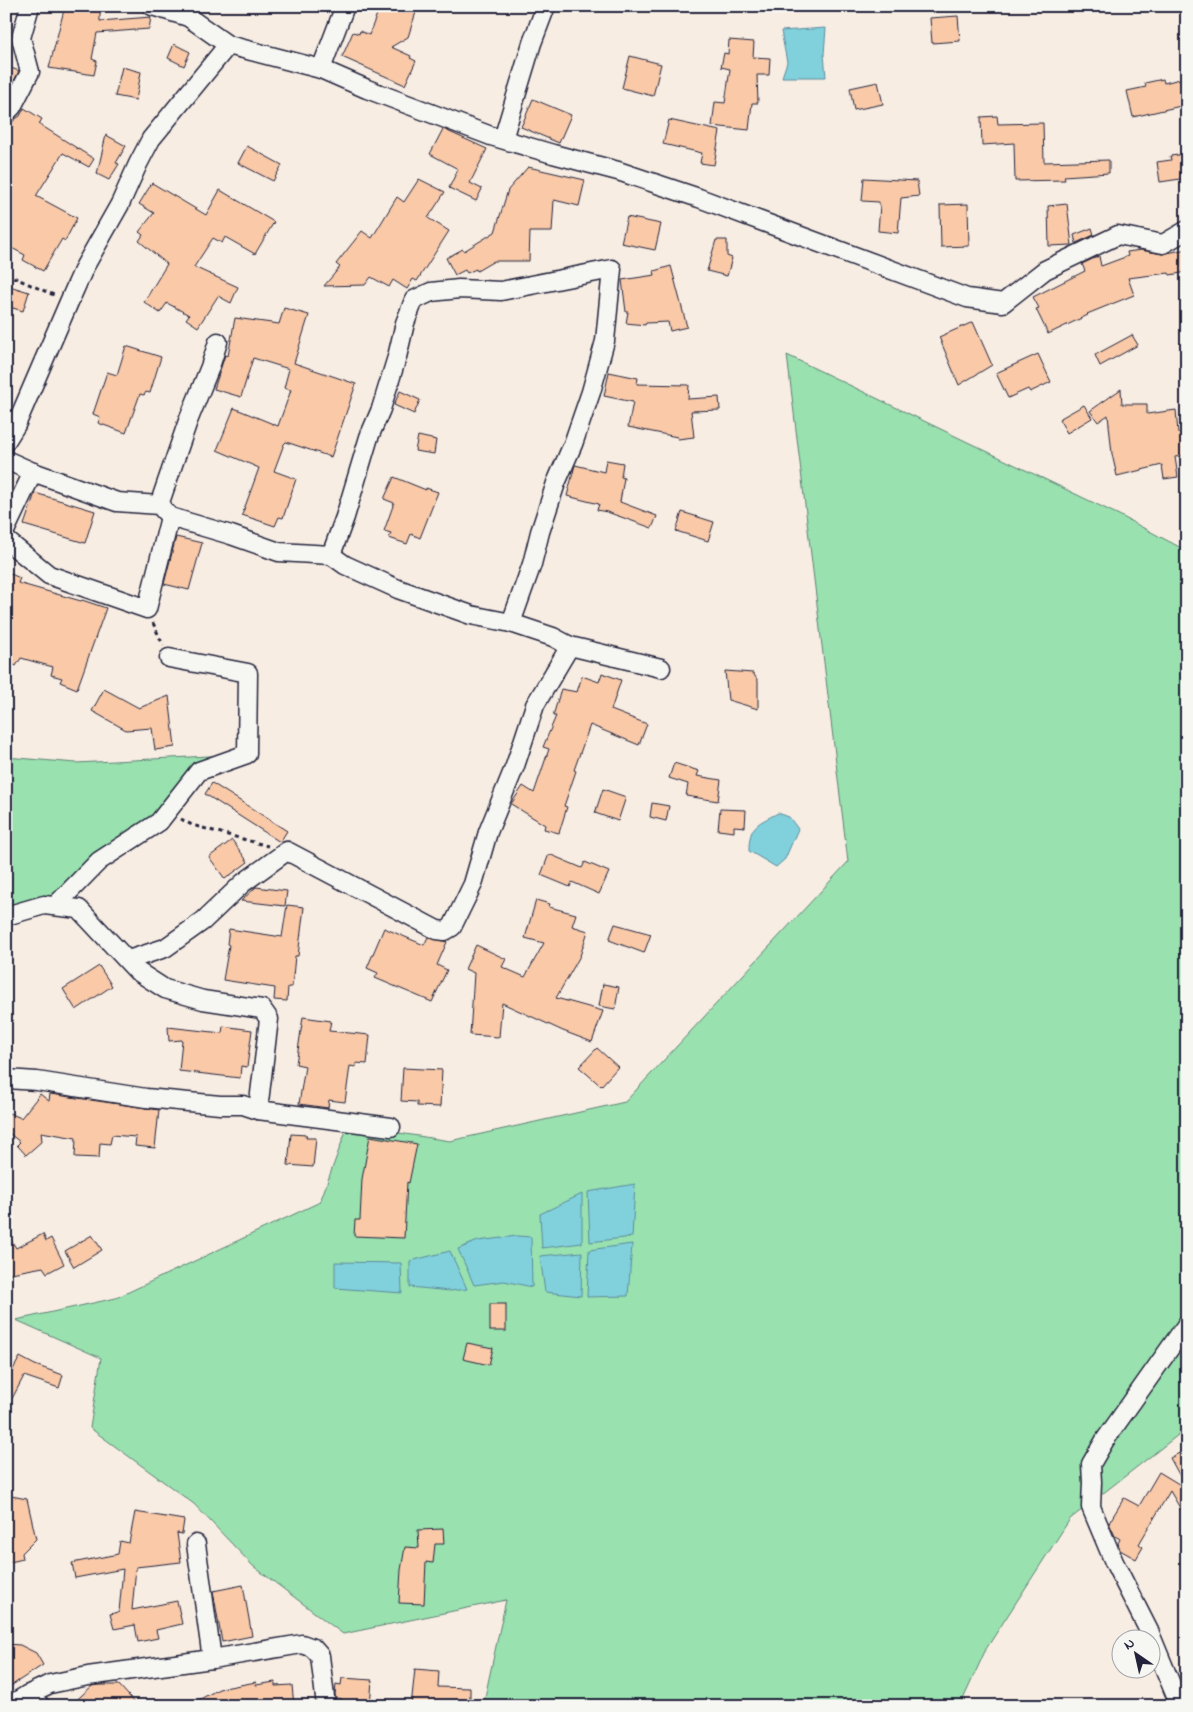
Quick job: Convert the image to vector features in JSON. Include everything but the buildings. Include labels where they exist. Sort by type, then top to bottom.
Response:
[{"type":"street","points":[[6,113],[12,106],[30,72],[21,38],[30,6]]},
{"type":"street","points":[[152,6],[188,17],[228,45],[321,69],[368,89],[503,140],[618,171],[700,198],[967,298],[1003,303],[1045,270],[1118,236],[1163,244],[1187,230]]},
{"type":"street","points":[[321,69],[345,6]]},
{"type":"street","points":[[503,140],[532,43],[546,6]]},
{"type":"street","points":[[6,441],[16,425],[86,266],[120,204],[151,139],[228,45]]},
{"type":"street","points":[[331,555],[348,508],[369,437],[381,409],[405,323],[414,300],[431,292],[458,289],[500,291],[612,269],[604,341],[591,392],[574,444],[556,483],[532,564],[511,623]]},
{"type":"street","points":[[6,540],[49,575],[147,609],[164,511],[188,421],[218,342]]},
{"type":"street","points":[[6,460],[33,472],[117,502],[164,511],[279,552],[331,555],[352,568],[398,589],[471,615],[511,623],[553,637],[570,646],[662,668]]},
{"type":"street","points":[[6,529],[33,472]]},
{"type":"street","points":[[128,960],[165,948],[196,926],[243,883],[287,851],[437,930],[445,931],[452,927],[473,884],[488,832],[515,766],[535,705],[570,646]]},
{"type":"street","points":[[55,906],[99,862],[159,822],[199,771],[247,754],[248,673],[170,658]]},
{"type":"street","points":[[6,916],[44,905],[80,909],[137,971],[165,989],[203,1000],[262,1010],[266,1013],[269,1020],[258,1110]]},
{"type":"street","points":[[6,1080],[37,1081],[220,1105],[243,1104],[258,1110],[391,1127]]},
{"type":"street","points":[[1180,1706],[1149,1631],[1114,1562],[1091,1507],[1091,1464],[1105,1440],[1187,1324]]},
{"type":"street","points":[[196,1544],[212,1659]]},
{"type":"street","points":[[9,1706],[50,1684],[88,1676],[212,1659],[302,1644],[313,1648],[320,1656],[326,1706]]},
{"type":"street","points":[[27,1695],[42,1706]]},
{"type":"path","points":[[6,274],[69,302]]},
{"type":"path","points":[[147,609],[170,658]]},
{"type":"path","points":[[167,811],[192,824],[287,851]]},
{"type":"green space","points":[[787,355],[1119,515],[1187,551],[1187,1428],[1070,1519],[986,1649],[960,1706],[483,1706],[506,1600],[343,1634],[253,1566],[194,1504],[90,1428],[101,1358],[16,1320],[116,1298],[320,1202],[348,1125],[450,1141],[625,1102],[848,862]]},
{"type":"green space","points":[[247,754],[199,771],[159,822],[55,906],[6,916],[6,757],[76,763]]},
{"type":"water","points":[[826,28],[824,54],[826,77],[782,77],[787,62],[781,31]]},
{"type":"water","points":[[778,813],[789,817],[798,829],[785,859],[776,867],[749,851],[749,842],[756,826]]},
{"type":"water","points":[[635,1184],[632,1237],[590,1242],[588,1192]]},
{"type":"water","points":[[582,1194],[582,1243],[542,1248],[540,1214]]},
{"type":"water","points":[[517,1236],[531,1237],[532,1287],[504,1281],[474,1285],[458,1249],[478,1241]]},
{"type":"water","points":[[632,1244],[628,1296],[587,1297],[589,1250]]},
{"type":"water","points":[[450,1251],[467,1289],[450,1291],[410,1287],[410,1261]]},
{"type":"water","points":[[582,1252],[581,1296],[545,1292],[540,1256]]},
{"type":"water","points":[[335,1262],[401,1263],[402,1293],[335,1288]]}]
